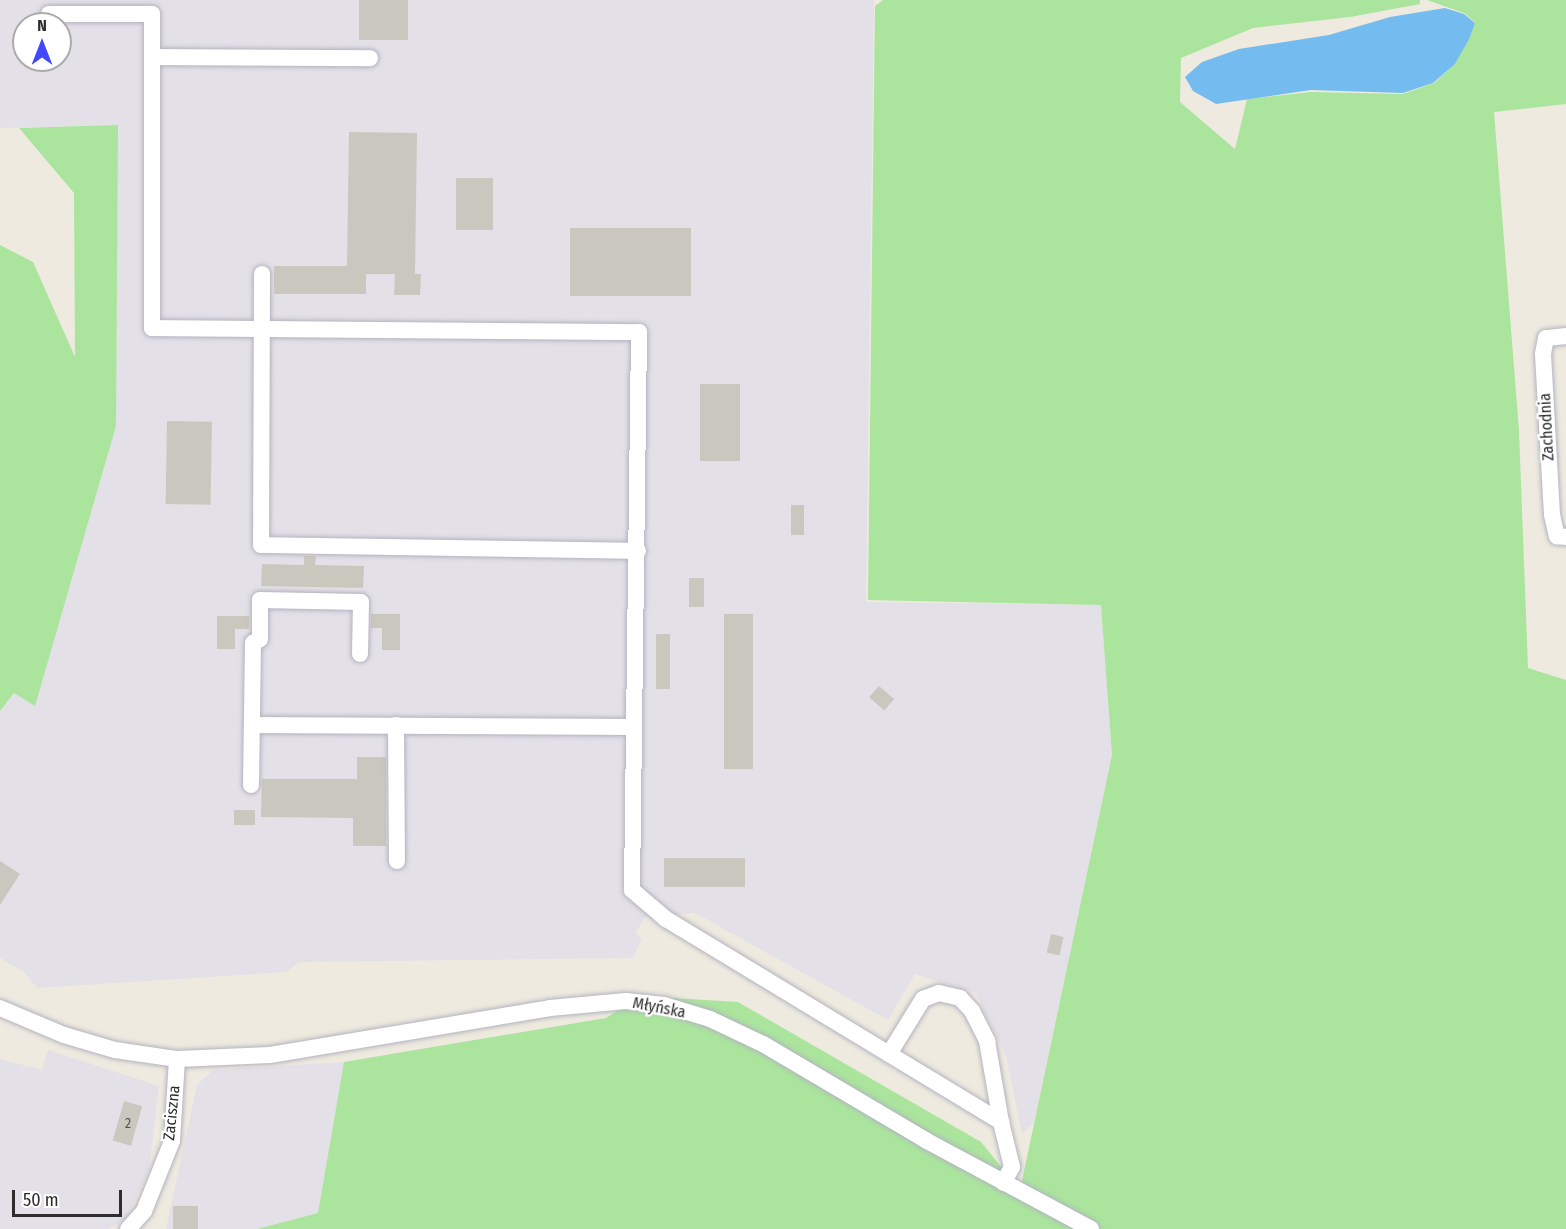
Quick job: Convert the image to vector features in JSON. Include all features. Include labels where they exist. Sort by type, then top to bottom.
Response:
[{"type":"street","points":[[72,14],[153,14],[153,328],[639,332],[632,890],[666,919],[1001,1122]]},
{"type":"street","points":[[153,57],[370,58]]},
{"type":"street","points":[[262,274],[261,545],[638,551]]},
{"type":"street","name":"Zachodnia","points":[[1562,537],[1552,515],[1543,354],[1546,338],[1566,336]]},
{"type":"street","points":[[251,785],[253,643],[260,639],[260,600],[361,602],[360,654]]},
{"type":"street","points":[[252,725],[634,727]]},
{"type":"street","points":[[396,725],[398,861]]},
{"type":"street","points":[[889,1054],[923,999],[939,993],[960,998],[972,1011],[987,1041],[1001,1122],[1012,1167],[1003,1183]]},
{"type":"street","name":"Młyńska","points":[[0,1008],[95,1044],[177,1059],[270,1054],[550,1008],[626,1001],[664,1005],[710,1019],[763,1044],[1003,1183],[1091,1229]]},
{"type":"street","name":"Zaciszna","points":[[128,1229],[144,1211],[172,1141],[177,1059]]},
{"type":"shaded area","points":[[0,0],[874,0],[866,602],[1101,605],[1112,755],[1034,1122],[1022,1134],[1006,1056],[976,993],[915,974],[888,1020],[695,913],[645,917],[635,934],[642,938],[633,958],[299,962],[286,972],[37,988],[25,973],[0,958],[0,711],[14,693],[35,705],[116,426],[117,125],[0,128]]},
{"type":"shaded area","points":[[48,1050],[159,1086],[149,1169],[126,1219],[108,1229],[0,1229],[0,1059],[42,1070]]},
{"type":"shaded area","points":[[344,1062],[318,1213],[257,1229],[166,1229],[197,1085],[213,1070]]},
{"type":"green space","points":[[883,0],[1420,0],[1420,4],[1350,17],[1253,28],[1181,58],[1180,102],[1235,149],[1247,99],[1311,92],[1403,94],[1434,83],[1455,64],[1475,22],[1464,13],[1427,0],[1566,0],[1566,104],[1494,112],[1519,431],[1528,668],[1566,680],[1566,1229],[257,1229],[318,1213],[344,1062],[606,1018],[640,996],[738,1002],[981,1142],[1020,1190],[1112,755],[1101,605],[868,600],[875,6]]},
{"type":"green space","points":[[118,125],[116,426],[35,706],[14,693],[0,711],[0,245],[33,262],[75,357],[74,193],[19,128]]},
{"type":"water","points":[[1445,8],[1464,14],[1475,23],[1469,39],[1455,64],[1433,83],[1403,93],[1311,90],[1216,104],[1193,91],[1185,77],[1202,62],[1239,49],[1329,35],[1390,17]]},
{"type":"building","points":[[359,0],[408,0],[408,40],[359,40]]},
{"type":"building","points":[[349,132],[417,133],[415,274],[421,274],[420,295],[394,295],[395,274],[366,274],[366,294],[274,294],[274,266],[347,266]]},
{"type":"building","points":[[456,178],[493,178],[493,230],[456,230]]},
{"type":"building","points":[[570,228],[691,228],[691,296],[570,296]]},
{"type":"building","points":[[700,384],[740,384],[740,461],[700,461]]},
{"type":"building","points":[[167,421],[212,422],[211,505],[166,504]]},
{"type":"building","points":[[791,505],[804,505],[804,535],[791,535]]},
{"type":"building","points":[[304,556],[316,556],[315,565],[364,566],[363,588],[261,586],[262,564],[304,565]]},
{"type":"building","points":[[689,578],[704,578],[704,607],[689,607]]},
{"type":"building","points":[[371,614],[400,614],[400,650],[382,650],[382,628],[371,628]]},
{"type":"building","points":[[724,614],[753,614],[753,769],[724,769]]},
{"type":"building","points":[[217,616],[249,616],[249,629],[235,629],[235,649],[217,649]]},
{"type":"building","points":[[656,634],[670,634],[670,689],[656,689]]},
{"type":"building","points":[[879,686],[894,699],[884,710],[869,697]]},
{"type":"building","points":[[357,757],[386,757],[386,846],[353,846],[353,818],[261,817],[262,779],[357,779]]},
{"type":"building","points":[[234,810],[255,810],[255,825],[234,825]]},
{"type":"building","points":[[664,858],[745,858],[745,887],[664,887]]},
{"type":"building","points":[[0,861],[20,874],[0,905]]},
{"type":"building","points":[[1051,934],[1064,937],[1059,955],[1047,953]]},
{"type":"building","points":[[124,1101],[142,1106],[131,1146],[113,1140]]},
{"type":"building","points":[[173,1206],[198,1206],[198,1229],[173,1229]]}]
